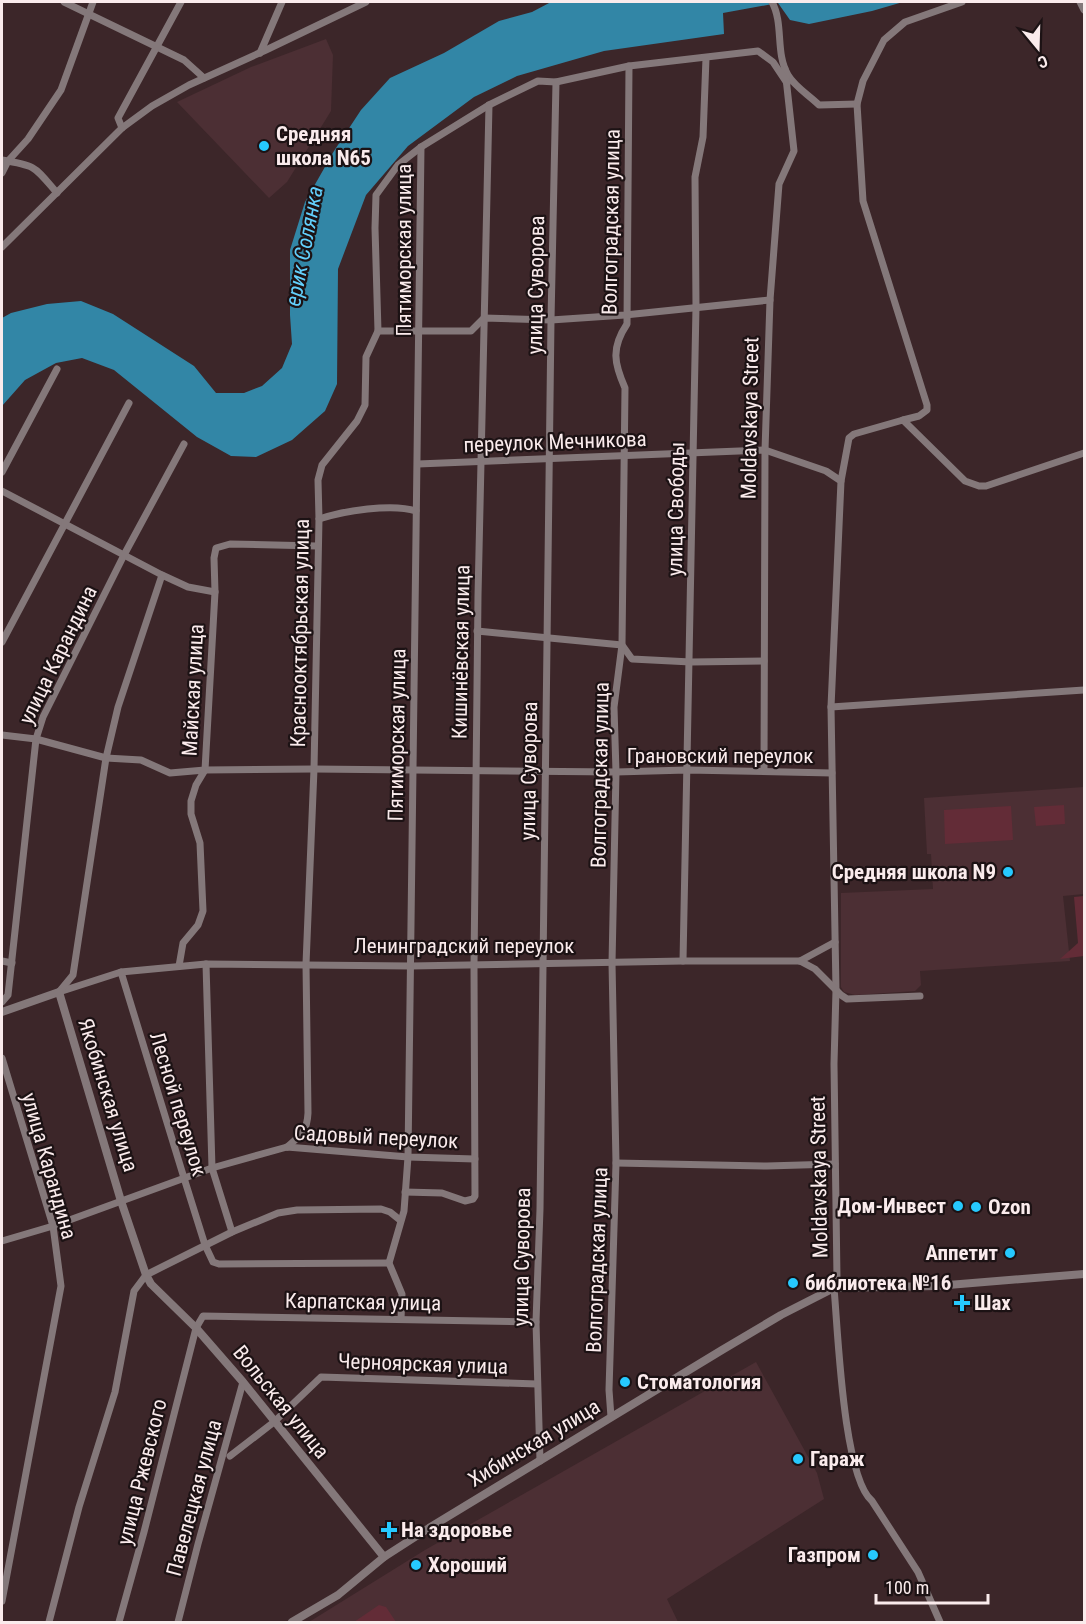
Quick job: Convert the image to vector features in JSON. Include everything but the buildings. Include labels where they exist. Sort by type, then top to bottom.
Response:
[{"type":"street","points":[[64,2],[184,60],[204,78]]},
{"type":"street","points":[[2,173],[5,160],[28,139],[61,90],[87,13],[93,2]]},
{"type":"street","points":[[122,128],[118,118],[181,2]]},
{"type":"street","points":[[260,53],[282,2]]},
{"type":"street","points":[[2,247],[122,128],[152,106],[204,78],[366,2]]},
{"type":"street","points":[[903,420],[919,416],[927,410],[927,405],[863,201],[857,104],[863,81],[884,40],[905,22],[962,2]]},
{"type":"street","points":[[1080,2],[1084,10]]},
{"type":"street","name":"Moldavskaya Street","points":[[764,771],[765,450],[770,300],[778,184],[794,151],[779,22],[773,4]]},
{"type":"street","name":"Краснооктябрьская улица","points":[[287,1147],[304,1132],[307,1123],[306,964],[314,769],[319,471],[362,413],[367,390],[366,357],[378,331],[376,195],[398,165],[421,147],[489,105],[538,81],[556,82],[629,66],[758,51],[773,62],[787,83]]},
{"type":"street","name":"улица Свободы","points":[[683,962],[691,662],[696,307],[695,177],[702,137],[706,58]]},
{"type":"street","name":"Волгоградская улица","points":[[611,1417],[609,1390],[616,1163],[612,963],[616,772],[614,707],[622,645],[625,388],[615,366],[618,338],[627,324],[625,315],[629,66]]},
{"type":"street","points":[[785,69],[788,76],[819,105],[857,104]]},
{"type":"street","name":"улица Суворова","points":[[540,1461],[536,1322],[540,1229],[556,82]]},
{"type":"street","name":"Кишинёвская улица","points":[[405,1192],[442,1193],[465,1202],[473,1199],[477,631],[489,105]]},
{"type":"street","name":"Пятиморская улица","points":[[389,1263],[404,1211],[408,1157],[421,147]]},
{"type":"street","points":[[5,160],[29,164],[37,169],[57,193]]},
{"type":"street","points":[[378,331],[471,331],[483,318],[551,320],[770,300]]},
{"type":"street","points":[[2,472],[57,369]]},
{"type":"street","points":[[2,642],[129,403]]},
{"type":"street","points":[[903,420],[959,476],[979,486],[987,486],[1084,453]]},
{"type":"street","name":"Moldavskaya Street","points":[[903,420],[854,434],[849,438],[841,481],[831,707],[836,990],[837,1278],[834,1288],[849,1437],[857,1476],[867,1496],[873,1501],[918,1572],[940,1623]]},
{"type":"street","name":"улица Карандина","points":[[2,1002],[8,995],[36,739],[43,717],[124,555],[184,444]]},
{"type":"street","points":[[765,450],[826,471],[841,481]]},
{"type":"street","name":"переулок Мечникова","points":[[418,464],[765,450]]},
{"type":"street","points":[[2,491],[188,587],[215,592]]},
{"type":"street","points":[[319,519],[340,512],[400,508],[416,511]]},
{"type":"street","name":"Майская улица","points":[[179,966],[183,944],[198,925],[203,911],[200,843],[191,814],[191,801],[196,785],[205,770],[216,548],[230,544],[317,546]]},
{"type":"street","points":[[59,992],[73,975],[106,758],[117,707],[162,574]]},
{"type":"street","points":[[477,631],[622,645],[632,659],[691,662],[764,661]]},
{"type":"street","points":[[831,707],[1084,690]]},
{"type":"street","name":"Грановский переулок","points":[[2,735],[36,739],[106,758],[141,760],[170,773],[205,770],[314,769],[616,772],[687,770],[832,773]]},
{"type":"street","points":[[800,962],[835,942]]},
{"type":"street","points":[[2,961],[12,963]]},
{"type":"street","points":[[800,962],[816,969],[847,999],[920,996]]},
{"type":"street","name":"Ленинградский переулок","points":[[2,1012],[121,972],[206,964],[411,966],[800,962]]},
{"type":"street","points":[[206,964],[212,1168],[232,1232]]},
{"type":"street","name":"Лесной переулок","points":[[121,972],[205,1245]]},
{"type":"street","name":"Якобинская улица","points":[[59,992],[121,1201],[146,1275]]},
{"type":"street","name":"улица Карандина","points":[[2,1058],[53,1226],[61,1286],[2,1601]]},
{"type":"street","name":"Садовый переулок","points":[[2,1241],[53,1226],[212,1168],[287,1147],[408,1157],[475,1159]]},
{"type":"street","points":[[616,1163],[767,1166],[835,1164]]},
{"type":"street","points":[[50,1623],[79,1507],[115,1392],[134,1291],[146,1275],[232,1232],[278,1213],[297,1210],[381,1209],[390,1212],[400,1221]]},
{"type":"street","points":[[205,1245],[216,1264],[389,1263],[402,1294],[402,1319]]},
{"type":"street","name":"Хибинская улица","points":[[292,1623],[338,1595],[384,1557],[429,1528],[771,1321],[834,1288],[936,1286],[1084,1274]]},
{"type":"street","name":"Вольская улица","points":[[146,1275],[151,1284],[196,1328],[243,1382],[384,1557]]},
{"type":"street","name":"Карпатская улица","points":[[196,1328],[203,1316],[536,1322]]},
{"type":"street","name":"улица Ржевского","points":[[119,1623],[196,1328]]},
{"type":"street","name":"Черноярская улица","points":[[230,1456],[274,1422],[321,1377],[537,1384]]},
{"type":"street","name":"Павелецкая улица","points":[[178,1623],[243,1382]]},
{"type":"shaded area","name":"Средняя школа N65","points":[[326,39],[333,55],[331,111],[287,182],[269,198],[177,102],[251,67]]},
{"type":"shaded area","name":"Средняя школа N9","points":[[1084,787],[1084,894],[1063,896],[1070,961],[920,971],[921,985],[915,991],[855,995],[844,992],[841,987],[841,893],[933,889],[931,854],[927,854],[924,798]]},
{"type":"shaded area","points":[[1064,805],[1065,824],[1036,826],[1034,807]]},
{"type":"shaded area","points":[[1011,806],[1013,840],[945,844],[944,810]]},
{"type":"shaded area","points":[[1084,896],[1084,956],[1060,959],[1078,943],[1074,897]]},
{"type":"shaded area","points":[[756,1362],[817,1473],[824,1499],[667,1599],[678,1622],[309,1622],[425,1550]]},
{"type":"shaded area","points":[[379,1605],[386,1607],[396,1622],[354,1622]]},
{"type":"water","name":"ерик Солянка","points":[[551,2],[903,2],[809,24],[790,20],[778,3],[723,13],[724,34],[604,51],[517,76],[474,97],[408,146],[366,195],[338,269],[337,384],[325,411],[292,440],[256,457],[231,456],[197,437],[114,370],[82,358],[56,363],[25,380],[2,406],[2,318],[11,313],[47,304],[81,301],[113,314],[194,366],[216,393],[244,393],[262,386],[282,368],[292,344],[290,250],[305,202],[361,110],[390,78],[444,53],[499,21],[532,12]]},
{"type":"place","name":"Средняя школа N65","points":[[264,146]]},
{"type":"place","name":"Средняя школа N9","points":[[1008,872]]},
{"type":"place","name":"Дом-Инвест","points":[[958,1206]]},
{"type":"place","name":"Ozon","points":[[976,1207]]},
{"type":"place","name":"Аппетит","points":[[1010,1253]]},
{"type":"place","name":"библиотека №16","points":[[793,1283]]},
{"type":"place","name":"Шах","points":[[962,1303]]},
{"type":"place","name":"Стоматология","points":[[625,1382]]},
{"type":"place","name":"Гараж","points":[[798,1459]]},
{"type":"place","name":"На здоровье","points":[[389,1530]]},
{"type":"place","name":"Газпром","points":[[873,1555]]},
{"type":"place","name":"Хороший","points":[[416,1565]]}]
